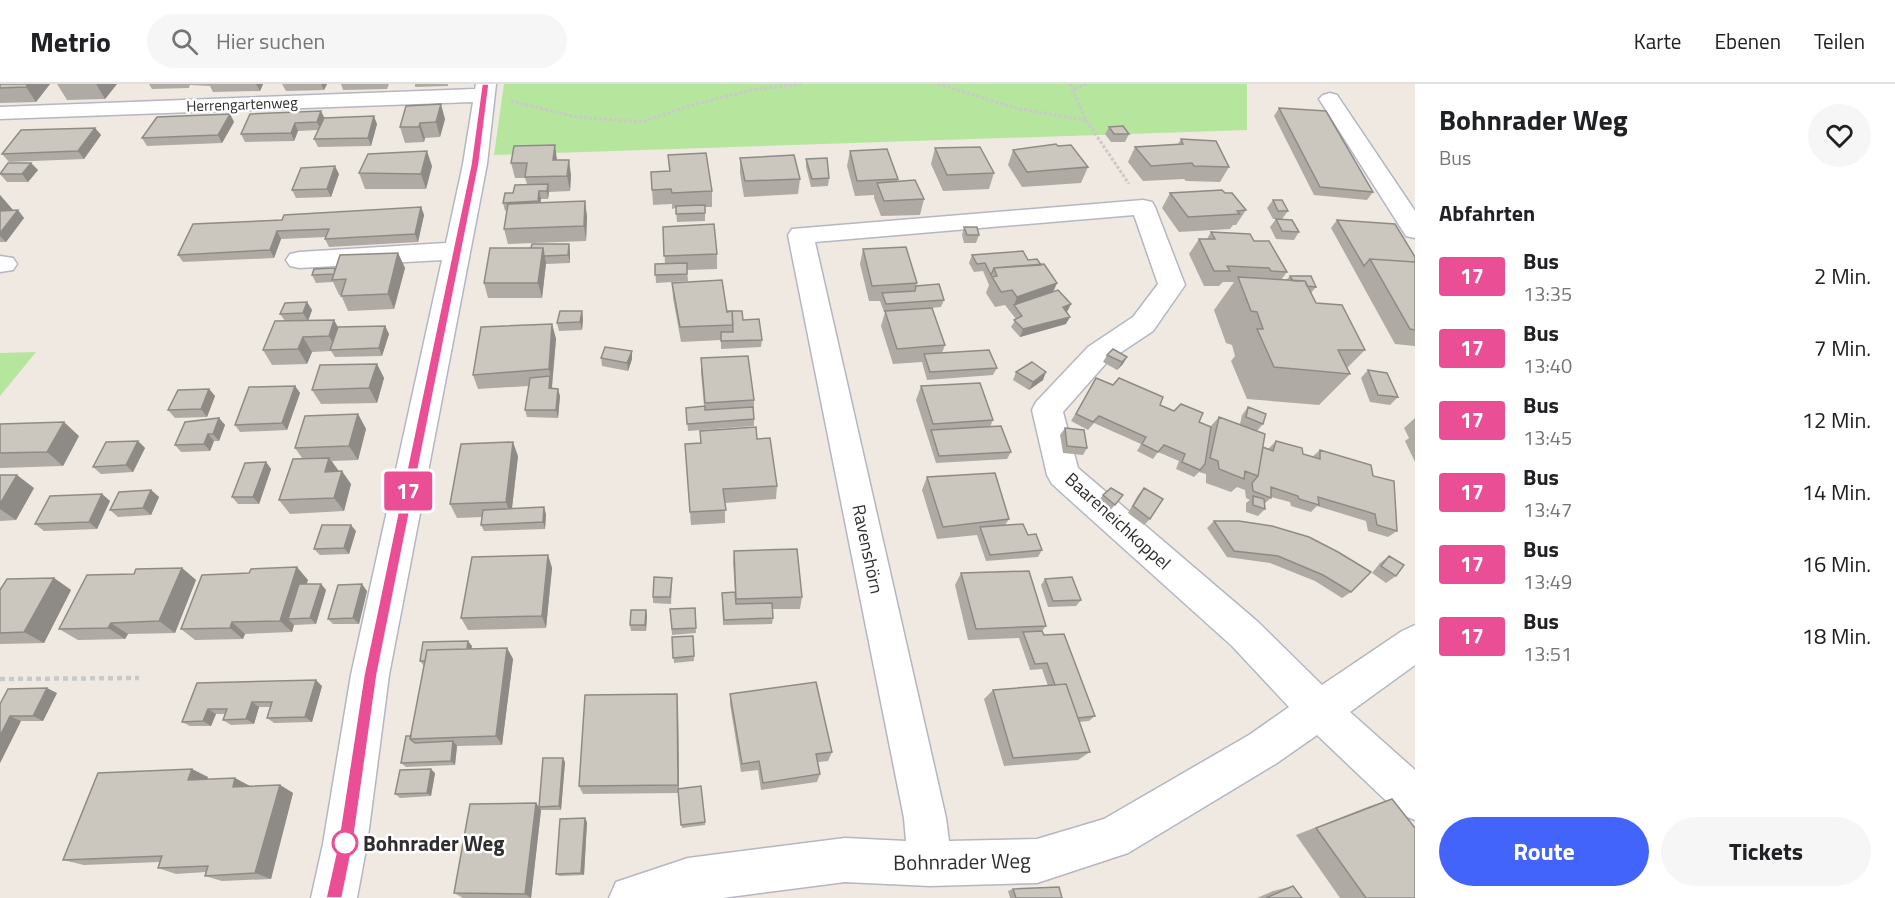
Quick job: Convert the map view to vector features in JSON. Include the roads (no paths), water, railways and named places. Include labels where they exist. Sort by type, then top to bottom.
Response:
[{"type":"street","name":"Herrengartenweg","points":[[0,113],[485,90]]},
{"type":"street","points":[[334,898],[345,844],[370,675],[475,164],[485,90]]},
{"type":"street","points":[[1330,99],[1415,230]]},
{"type":"street","name":"Baareneichkoppel","points":[[801,235],[1143,207],[1172,285],[1143,324],[1098,354],[1047,410],[1063,475],[1245,634],[1319,710],[1415,799]]},
{"type":"street","name":"Ravenshörn","points":[[801,235],[925,818],[930,864]]},
{"type":"street","points":[[299,260],[457,252]]},
{"type":"street","name":"Bohnrader Weg","points":[[632,898],[688,880],[845,860],[930,864],[1037,861],[1113,838],[1263,749],[1415,643]]},
{"type":"place","name":"Bohnrader Weg","points":[[345,843]]}]
